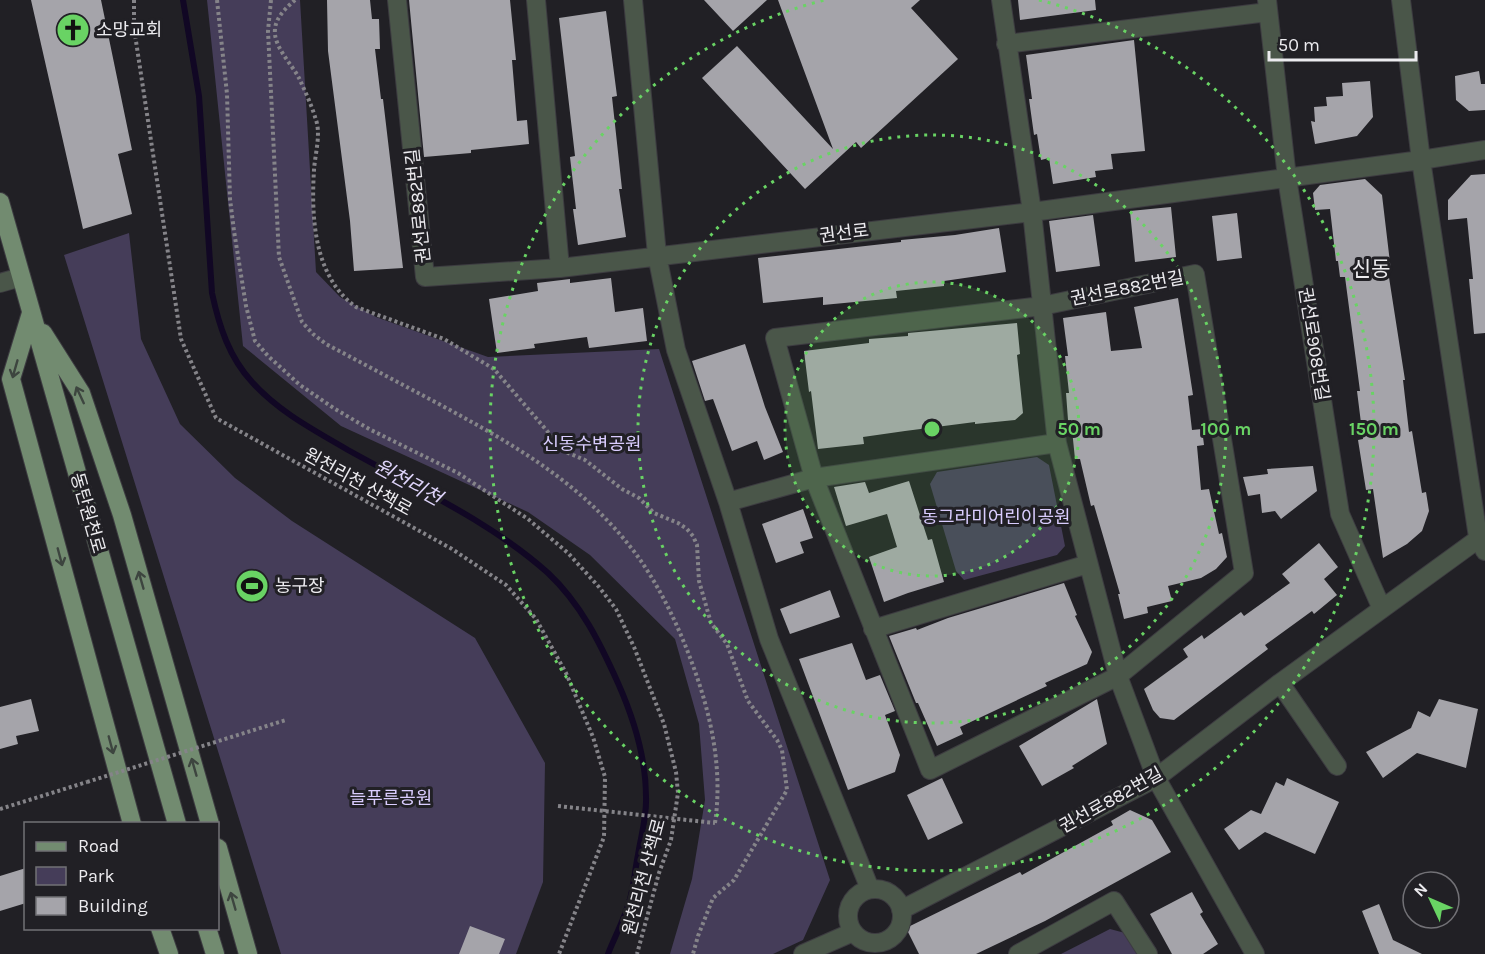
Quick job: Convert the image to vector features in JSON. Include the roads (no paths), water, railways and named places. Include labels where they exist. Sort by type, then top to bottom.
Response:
[{"type":"main road","name":"동탄원천로","points":[[0,202],[176,822]]},
{"type":"main road","points":[[31,313],[11,379],[131,822]]},
{"type":"main road","points":[[31,313],[81,393],[122,515],[209,822]]},
{"type":"main road","points":[[219,852],[248,954]]},
{"type":"main road","points":[[161,930],[169,954]]},
{"type":"main road","points":[[208,930],[215,954]]},
{"type":"street","name":"권선로882번길","points":[[397,0],[425,277],[560,268],[657,255]]},
{"type":"street","points":[[536,0],[560,268]]},
{"type":"street","points":[[633,0],[657,255],[676,350],[728,502],[769,639],[870,889]]},
{"type":"street","points":[[1001,0],[1032,212],[1057,443],[1088,564],[1118,676],[1156,778],[1255,954]]},
{"type":"street","points":[[1401,0],[1421,160],[1483,541]]},
{"type":"street","points":[[1006,44],[1268,6]]},
{"type":"street","name":"권선로908번길","points":[[1268,6],[1287,178],[1340,514],[1382,609]]},
{"type":"street","points":[[1032,212],[1485,150]]},
{"type":"street","name":"권선로","points":[[657,255],[1032,212]]},
{"type":"street","name":"권선로882번길","points":[[1196,274],[1244,573],[1118,676],[930,770],[814,478],[775,338],[1042,306],[1196,274]]},
{"type":"street","points":[[0,283],[21,277]]},
{"type":"street","points":[[728,502],[814,478],[1057,443]]},
{"type":"street","name":"권선로882번길","points":[[901,910],[1156,778],[1280,683],[1382,609],[1483,541]]},
{"type":"street","points":[[873,630],[1088,564]]},
{"type":"street","points":[[1280,683],[1337,766]]},
{"type":"street","points":[[870,889],[879,889],[893,896],[901,910],[902,919],[899,928],[888,947],[860,939],[849,924],[850,906],[862,892],[870,889]]},
{"type":"street","points":[[1018,954],[1114,901],[1148,954]]},
{"type":"street","points":[[803,954],[853,932]]},
{"type":"waterway","name":"원천리천","points":[[183,0],[199,96],[212,293],[222,329],[237,362],[262,393],[297,420],[477,521],[526,554],[560,585],[580,611],[597,639],[618,683],[634,724],[641,753],[646,804],[631,894],[608,954]]},
{"type":"place","name":"소망교회","points":[[73,30]]},
{"type":"place","name":"농구장","points":[[252,586]]},
{"type":"district","name":"신동","points":[[1371,269]]},
{"type":"park label","name":"신동수변공원","points":[[592,444]]},
{"type":"park label","name":"동그라미어린이공원","points":[[996,517]]},
{"type":"park label","name":"늘푸른공원","points":[[391,798]]}]
